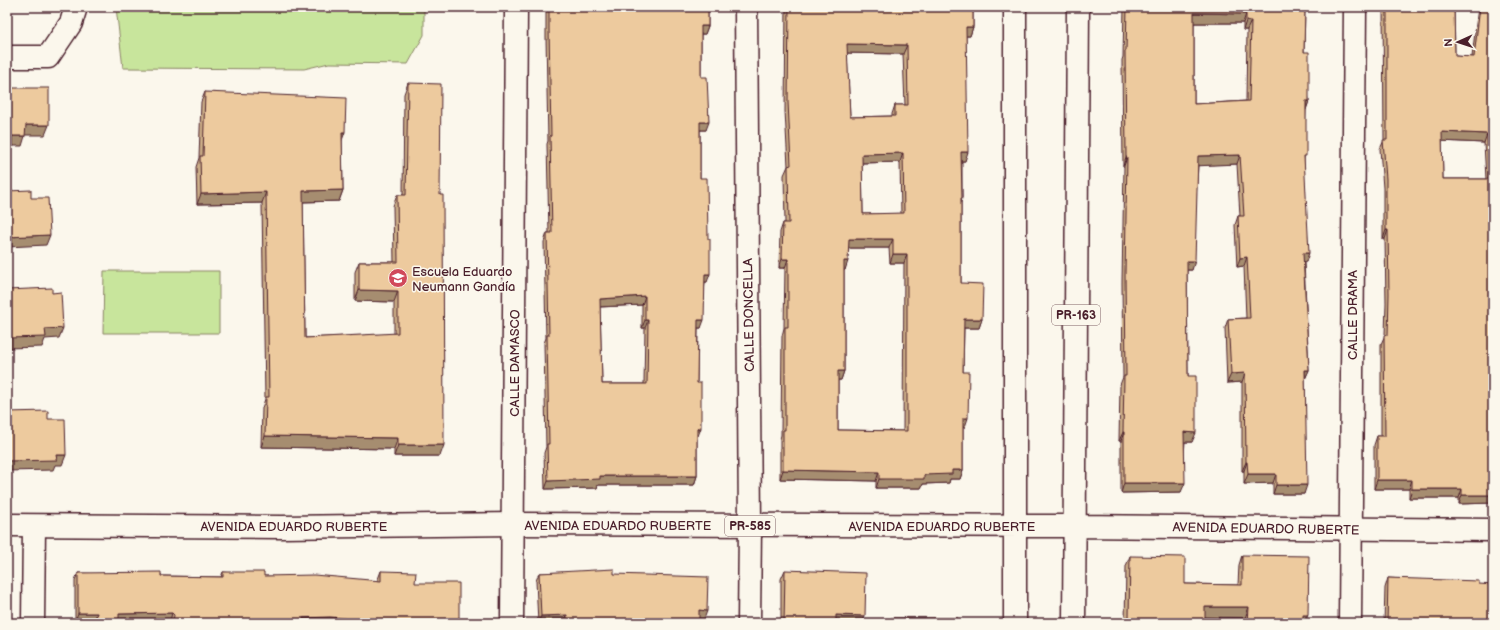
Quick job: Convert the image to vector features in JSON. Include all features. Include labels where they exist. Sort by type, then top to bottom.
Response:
[{"type":"main road","points":[[7,58],[48,57],[71,23],[76,7]]},
{"type":"main road","name":"CALLE DAMASCO","points":[[512,623],[516,7]]},
{"type":"main road","name":"CALLE DONCELLA","points":[[746,7],[750,526],[749,623]]},
{"type":"main road","points":[[1015,7],[1015,623]]},
{"type":"main road","name":"PR-163","points":[[1074,623],[1078,7]]},
{"type":"main road","name":"CALLE DRAMA","points":[[1350,623],[1354,7]]},
{"type":"main road","name":"AVENIDA EDUARDO RUBERTE","points":[[7,525],[282,527],[512,524],[1075,526],[1493,530]]},
{"type":"main road","points":[[34,526],[34,623]]},
{"type":"green space","points":[[116,7],[424,7],[424,35],[408,64],[329,63],[304,69],[123,68]]},
{"type":"green space","points":[[104,271],[219,271],[219,333],[103,333]]},
{"type":"building","points":[[549,7],[708,7],[708,26],[701,26],[701,77],[707,77],[709,122],[700,122],[700,178],[707,178],[710,274],[705,274],[704,320],[698,320],[697,383],[701,383],[701,428],[697,428],[697,476],[600,476],[600,479],[548,481],[547,444],[549,444],[547,335],[549,335],[547,233],[552,233]],"holes":[[[645,296],[645,320],[648,320],[647,384],[602,384],[600,299]]]},
{"type":"building","points":[[789,7],[973,7],[973,27],[966,27],[968,152],[961,152],[961,283],[983,284],[982,319],[964,319],[963,372],[969,372],[968,418],[963,418],[963,470],[952,470],[952,474],[924,475],[924,479],[879,479],[879,472],[783,470],[783,430],[785,430],[785,327],[788,327],[788,259],[782,259],[783,223],[789,223],[788,166],[791,165],[788,102]],"holes":[[[847,44],[907,45],[908,105],[895,105],[895,116],[850,117]],[[903,153],[904,213],[863,214],[862,154]],[[849,239],[893,239],[893,254],[907,254],[907,431],[838,430],[838,371],[844,371],[844,261],[848,261]]]},
{"type":"building","points":[[1127,7],[1305,7],[1304,52],[1309,52],[1309,101],[1306,101],[1306,156],[1304,156],[1309,253],[1303,253],[1309,370],[1305,370],[1307,485],[1276,485],[1276,474],[1248,474],[1246,462],[1245,373],[1231,374],[1228,319],[1250,318],[1247,257],[1240,258],[1238,216],[1244,216],[1240,155],[1198,156],[1195,261],[1187,261],[1188,376],[1196,376],[1196,433],[1184,432],[1185,483],[1124,483],[1124,376],[1126,376]],"holes":[[[1194,13],[1246,14],[1246,21],[1251,21],[1249,101],[1194,104]]]},
{"type":"building","points":[[1387,7],[1454,7],[1455,56],[1474,57],[1480,7],[1493,7],[1493,495],[1462,495],[1462,489],[1412,489],[1412,480],[1377,480],[1377,436],[1385,436],[1384,335],[1388,335],[1388,230],[1386,230],[1386,179],[1383,140],[1387,140]],"holes":[[[1442,132],[1487,134],[1489,179],[1443,179]]]},
{"type":"building","points":[[408,83],[441,84],[440,195],[443,195],[444,445],[398,445],[398,438],[265,436],[266,397],[269,397],[266,192],[201,194],[200,156],[203,156],[205,92],[346,98],[345,132],[342,132],[343,190],[303,191],[305,338],[398,333],[398,291],[359,290],[359,262],[398,262],[397,195],[406,195]]},
{"type":"building","points":[[7,88],[49,88],[49,125],[26,125],[25,136],[7,136]]},
{"type":"building","points":[[31,190],[31,198],[48,198],[50,235],[7,237],[7,191]]},
{"type":"building","points":[[52,288],[52,293],[61,292],[63,328],[45,329],[46,337],[7,338],[7,290]]},
{"type":"building","points":[[48,411],[48,419],[65,419],[66,455],[56,455],[57,460],[7,461],[7,412]]},
{"type":"building","points":[[1242,555],[1309,556],[1308,615],[1303,615],[1303,623],[1248,623],[1249,607],[1205,607],[1205,623],[1127,623],[1127,618],[1129,618],[1130,556],[1185,557],[1185,584],[1242,585]]},
{"type":"building","points":[[614,569],[614,574],[708,577],[707,611],[699,610],[699,623],[567,623],[567,615],[541,616],[539,573]]},
{"type":"building","points":[[785,570],[866,573],[865,616],[836,615],[836,623],[784,623]]},
{"type":"building","points":[[381,571],[416,572],[415,583],[459,583],[459,623],[383,623],[330,617],[303,618],[304,623],[173,623],[174,615],[172,613],[119,614],[119,623],[96,623],[97,613],[78,613],[78,573],[161,572],[161,576],[223,577],[223,572],[264,572],[264,576],[314,575],[381,581]]},
{"type":"building","points":[[1388,578],[1479,581],[1479,584],[1493,585],[1493,623],[1387,623]]},
{"type":"building","points":[[891,618],[958,618],[958,623],[891,623]]},
{"type":"place","name":"Escuela Eduardo Neumann Gandía","points":[[398,278]]}]
